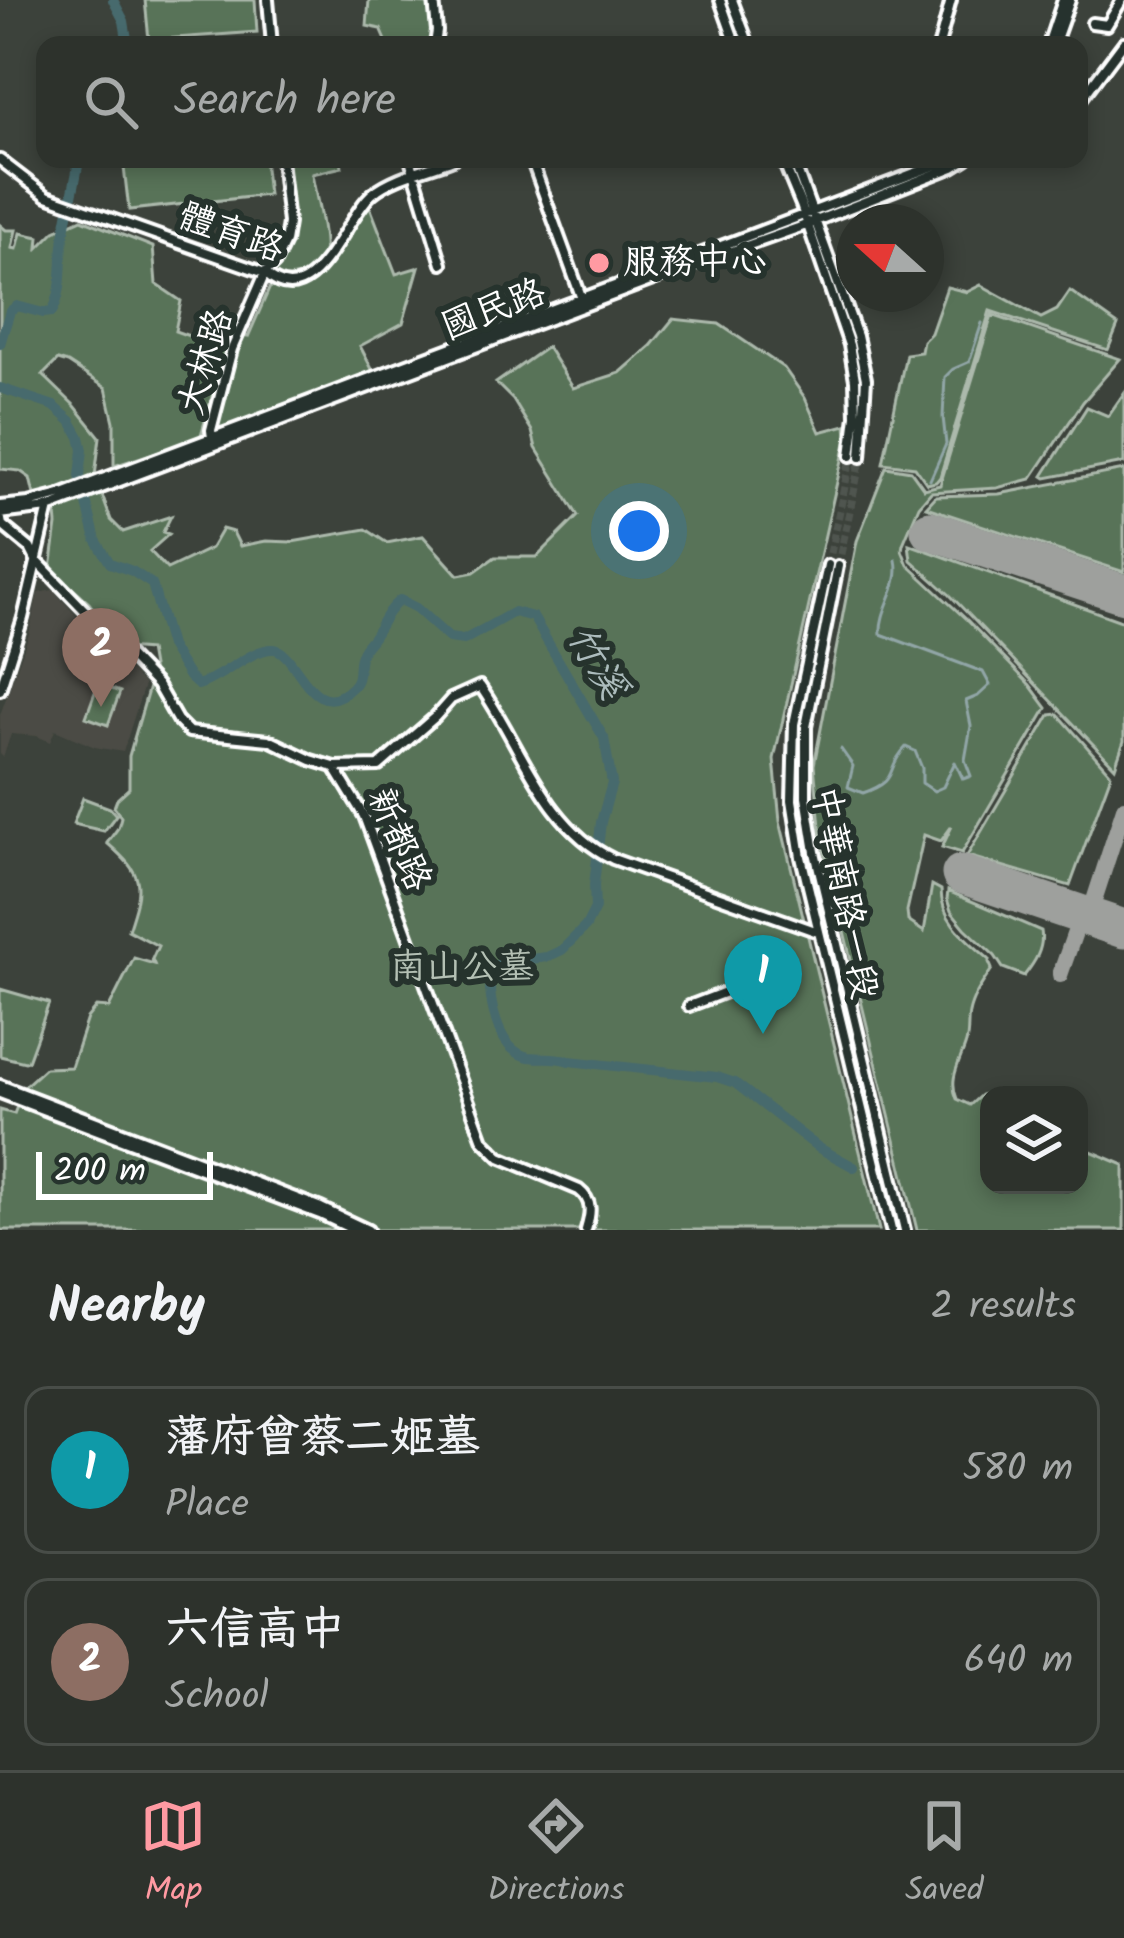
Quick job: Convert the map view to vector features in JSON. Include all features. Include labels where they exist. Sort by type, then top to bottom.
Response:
[{"type":"street","points":[[268,0],[271,36]]},
{"type":"street","points":[[434,0],[436,36]]},
{"type":"street","points":[[720,0],[733,36]]},
{"type":"street","points":[[732,0],[746,36]]},
{"type":"street","points":[[941,36],[951,0]]},
{"type":"street","points":[[1054,36],[1067,0]]},
{"type":"street","points":[[1092,23],[1107,25],[1122,0]]},
{"type":"street","points":[[1088,90],[1124,42]]},
{"type":"street","name":"體育路","points":[[0,160],[58,201],[283,283],[298,282],[326,262],[367,198],[430,168]]},
{"type":"street","name":"大林路","points":[[213,441],[211,430],[232,349],[287,233],[282,168]]},
{"type":"street","points":[[413,168],[442,264]]},
{"type":"street","points":[[534,168],[583,302]]},
{"type":"street","points":[[786,168],[810,218]]},
{"type":"street","points":[[796,168],[849,345],[855,380],[856,457]]},
{"type":"street","name":"國民路","points":[[810,218],[930,168]]},
{"type":"street","name":"國民路","points":[[55,501],[950,168]]},
{"type":"street","points":[[0,510],[55,501],[0,691]]},
{"type":"street","name":"新都路","points":[[0,510],[2,525],[30,548],[36,560],[157,685],[189,732],[269,740],[334,767],[364,816],[483,1140],[500,1157],[587,1196],[591,1212],[586,1230]]},
{"type":"street","name":"中華南路一段","points":[[891,1230],[801,857],[792,800],[799,698],[833,566],[806,727],[806,796],[815,852],[905,1230]]},
{"type":"street","points":[[334,767],[379,766],[451,699],[480,686],[545,798],[591,849],[820,933]]},
{"type":"street","points":[[689,1006],[773,974]]},
{"type":"street","points":[[0,1089],[354,1230]]},
{"type":"street","points":[[0,1089],[322,1208],[368,1230]]},
{"type":"shaded area","points":[[53,590],[92,633],[91,639],[108,647],[144,685],[123,752],[95,747],[55,730],[50,742],[11,734],[3,757],[0,754],[0,715],[38,593]]},
{"type":"green space","points":[[145,0],[255,0],[257,32],[149,36]]},
{"type":"green space","points":[[369,0],[403,0],[431,4],[435,31],[434,36],[384,36],[381,29],[367,26]]},
{"type":"green space","points":[[124,168],[265,168],[268,195],[129,210]]},
{"type":"green space","points":[[286,168],[338,168],[312,174],[323,233],[318,266],[296,277],[271,277],[284,247]]},
{"type":"green space","points":[[369,204],[396,274],[419,267],[403,323],[360,346],[373,371],[218,430],[214,424],[227,374],[270,287],[289,288],[319,275]]},
{"type":"green space","name":"南山公墓","points":[[82,219],[153,247],[156,284],[181,301],[175,331],[226,349],[201,435],[114,466],[114,422],[106,388],[58,360],[43,375],[100,437],[95,476],[111,520],[123,532],[171,516],[163,532],[169,534],[150,551],[167,569],[211,548],[222,529],[233,532],[240,546],[366,529],[387,543],[423,536],[458,575],[474,572],[495,557],[537,557],[578,516],[513,400],[496,383],[547,347],[573,388],[620,373],[673,319],[719,324],[784,368],[820,432],[846,425],[847,438],[774,759],[780,821],[879,1230],[0,1230],[0,1110],[14,1114],[25,1086],[45,1068],[71,1067],[87,1018],[96,1007],[109,1008],[134,958],[154,964],[158,946],[128,930],[137,882],[128,864],[107,843],[121,817],[114,807],[117,799],[129,788],[129,756],[153,673],[149,650],[124,648],[89,603],[51,569],[57,525],[54,493],[35,499],[30,478],[20,471],[0,469],[0,225],[16,230],[12,248],[17,249],[21,233],[39,237],[38,248],[55,231]]},
{"type":"green space","points":[[981,285],[1041,318],[1057,310],[1070,291],[1118,325],[1108,350],[990,311],[940,477],[927,484],[915,467],[883,463],[906,354],[921,352],[938,312],[944,312],[947,287],[967,292]]},
{"type":"green space","points":[[992,315],[1120,359],[1083,402],[1031,479],[997,488],[931,492],[919,506],[902,550],[908,565],[967,620],[1047,708],[962,853],[942,847],[952,826],[941,841],[924,835],[907,911],[908,921],[924,932],[932,885],[941,890],[957,930],[990,960],[992,969],[970,1007],[954,1084],[957,1099],[970,1105],[980,1096],[980,1194],[1088,1194],[1091,1151],[1124,1165],[1124,1230],[917,1230],[821,837],[814,765],[857,541],[886,467],[911,471],[924,489],[940,485]]},
{"type":"green space","points":[[1124,393],[1124,463],[1043,476],[1087,407],[1108,416]]},
{"type":"green space","points":[[1124,470],[1124,572],[926,507],[936,496],[999,494]]},
{"type":"green space","points":[[909,544],[1124,622],[1124,741],[1115,767],[911,560]]},
{"type":"green space","points":[[98,684],[120,692],[108,725],[86,717]]},
{"type":"green space","points":[[1058,714],[1111,774],[1070,886],[967,856],[1050,715]]},
{"type":"green space","points":[[83,798],[116,815],[104,831],[73,824]]},
{"type":"green space","points":[[948,891],[1041,931],[1038,955],[1024,976],[1003,968],[965,928],[951,911]]},
{"type":"green space","points":[[0,989],[49,1003],[28,1061],[0,1056]]},
{"type":"waterway","name":"竹溪","points":[[113,0],[126,36]]},
{"type":"waterway","name":"竹溪","points":[[0,344],[10,311],[17,306],[52,312],[56,304],[77,168]]},
{"type":"waterway","points":[[930,480],[946,444],[945,377],[969,362],[982,323]]},
{"type":"waterway","name":"竹溪","points":[[0,388],[54,406],[71,421],[83,450],[80,476],[96,540],[110,563],[152,584],[170,646],[198,685],[257,653],[274,649],[316,693],[338,697],[355,683],[363,650],[400,600],[449,638],[464,640],[514,612],[533,617],[604,738],[612,783],[601,822],[595,908],[586,926],[562,950],[547,957],[531,959],[515,953],[490,970],[493,1008],[502,1034],[518,1053],[529,1057],[717,1077],[735,1083],[819,1148],[854,1167]]},
{"type":"waterway","points":[[841,749],[853,766],[848,787],[863,793],[888,779],[906,747],[915,751],[922,783],[934,791],[943,787],[955,762],[963,779],[971,776],[965,760],[971,726],[966,701],[990,685],[983,672],[881,634],[896,579],[896,560]]},
{"type":"taxiway","points":[[1089,916],[1124,808]]},
{"type":"taxiway","points":[[1060,975],[1081,915]]},
{"type":"runway","points":[[930,530],[1124,594]]},
{"type":"runway","points":[[961,874],[1124,929]]},
{"type":"tunnel","points":[[828,565],[851,456]]},
{"type":"tunnel","points":[[838,566],[861,457]]},
{"type":"place","name":"服務中心","points":[[599,263]]},
{"type":"place","name":"六信高中","points":[[101,707]]},
{"type":"place","name":"藩府曾蔡二姬墓","points":[[763,1034]]}]
